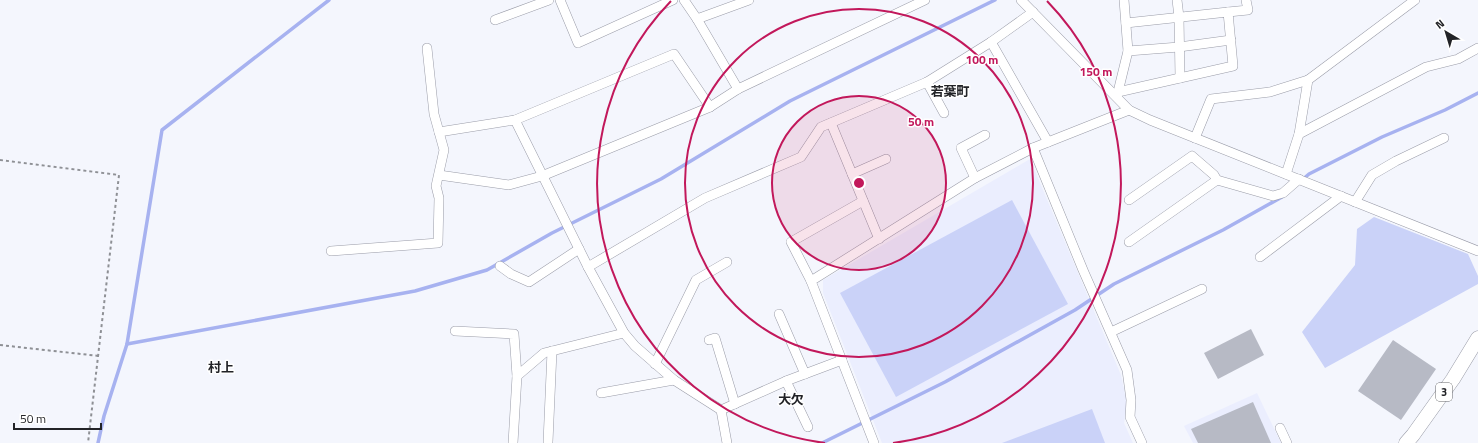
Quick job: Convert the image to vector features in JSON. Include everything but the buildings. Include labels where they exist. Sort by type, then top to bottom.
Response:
[{"type":"main road","name":"3","points":[[1406,443],[1414,435],[1453,379],[1478,338]]},
{"type":"street","points":[[495,20],[549,0]]},
{"type":"street","points":[[560,0],[578,43],[673,0]]},
{"type":"street","points":[[684,0],[697,19],[738,89]]},
{"type":"street","points":[[697,19],[748,0]]},
{"type":"street","points":[[439,175],[509,185],[542,176],[710,107],[738,89],[925,0]]},
{"type":"street","points":[[1021,0],[1117,95],[1129,110],[1150,120],[1478,251]]},
{"type":"street","points":[[1117,95],[1128,51],[1124,0]]},
{"type":"street","points":[[1177,0],[1179,17],[1180,78]]},
{"type":"street","points":[[1126,23],[1248,10],[1246,0]]},
{"type":"street","points":[[1195,138],[1211,99],[1270,92],[1308,80],[1410,2],[1415,0]]},
{"type":"street","points":[[588,267],[705,198],[801,157],[821,127],[927,82],[991,42],[1033,12]]},
{"type":"street","points":[[1117,95],[1180,78],[1233,66],[1228,12]]},
{"type":"street","points":[[1128,51],[1179,47],[1231,40]]},
{"type":"street","points":[[991,42],[1048,142]]},
{"type":"street","points":[[331,252],[438,243],[439,198],[436,186],[444,150],[434,114],[426,48]]},
{"type":"street","points":[[1299,134],[1426,67],[1458,59],[1478,48]]},
{"type":"street","points":[[439,132],[515,120],[674,54],[710,107]]},
{"type":"street","points":[[1286,174],[1299,134],[1308,80]]},
{"type":"street","points":[[927,82],[944,113]]},
{"type":"street","points":[[811,280],[975,178],[1033,148],[1129,110]]},
{"type":"street","points":[[515,120],[588,267],[624,333],[635,346],[674,380],[721,410],[727,443]]},
{"type":"street","points":[[831,123],[879,239]]},
{"type":"street","points":[[975,178],[961,148],[985,135]]},
{"type":"street","points":[[1355,202],[1372,175],[1396,161],[1444,138]]},
{"type":"street","points":[[1033,148],[1083,270],[1127,370],[1131,400],[1130,417],[1142,443]]},
{"type":"street","points":[[1129,200],[1192,156],[1214,175],[1217,180],[1273,196],[1284,193],[1299,179]]},
{"type":"street","points":[[852,174],[886,159]]},
{"type":"street","points":[[1129,242],[1217,180]]},
{"type":"street","points":[[1260,257],[1341,196]]},
{"type":"street","points":[[863,201],[791,242],[811,280],[874,443]]},
{"type":"street","points":[[500,266],[511,274],[530,282],[579,249]]},
{"type":"street","points":[[655,364],[696,280],[727,262]]},
{"type":"street","points":[[1111,332],[1202,289]]},
{"type":"street","points":[[779,314],[805,374]]},
{"type":"street","points":[[455,331],[514,334],[517,376],[513,443]]},
{"type":"street","points":[[517,376],[544,353],[624,333]]},
{"type":"street","points":[[709,340],[715,338],[735,404]]},
{"type":"street","points":[[548,442],[552,351]]},
{"type":"street","points":[[721,410],[786,381],[842,360]]},
{"type":"street","points":[[601,394],[674,380]]},
{"type":"street","points":[[786,381],[808,427]]},
{"type":"street","points":[[1280,428],[1287,443]]},
{"type":"path","points":[[0,160],[120,175],[88,443]]},
{"type":"path","points":[[0,345],[99,356]]},
{"type":"shaded area","points":[[1030,159],[1121,375],[1127,404],[1124,423],[1133,443],[882,443],[823,293],[823,280]]},
{"type":"shaded area","points":[[1012,200],[1068,304],[896,397],[840,293]]},
{"type":"shaded area","points":[[1374,217],[1468,254],[1478,276],[1478,284],[1325,368],[1302,332],[1355,265],[1357,229]]},
{"type":"shaded area","points":[[1257,393],[1281,443],[1193,443],[1184,426]]},
{"type":"shaded area","points":[[1092,409],[1105,443],[1002,443]]},
{"type":"waterway","points":[[98,443],[104,416],[127,344],[162,130],[329,0]]},
{"type":"waterway","points":[[127,344],[415,291],[487,270],[552,233],[661,179],[790,101],[995,0]]},
{"type":"waterway","points":[[1302,180],[1309,174],[1382,137],[1445,110],[1478,93]]},
{"type":"waterway","points":[[822,443],[945,382],[1075,310],[1114,284],[1223,230],[1282,197]]},
{"type":"district","name":"若葉町","points":[[950,91]]},
{"type":"district","name":"村上","points":[[221,367]]},
{"type":"district","name":"大欠","points":[[791,399]]}]
